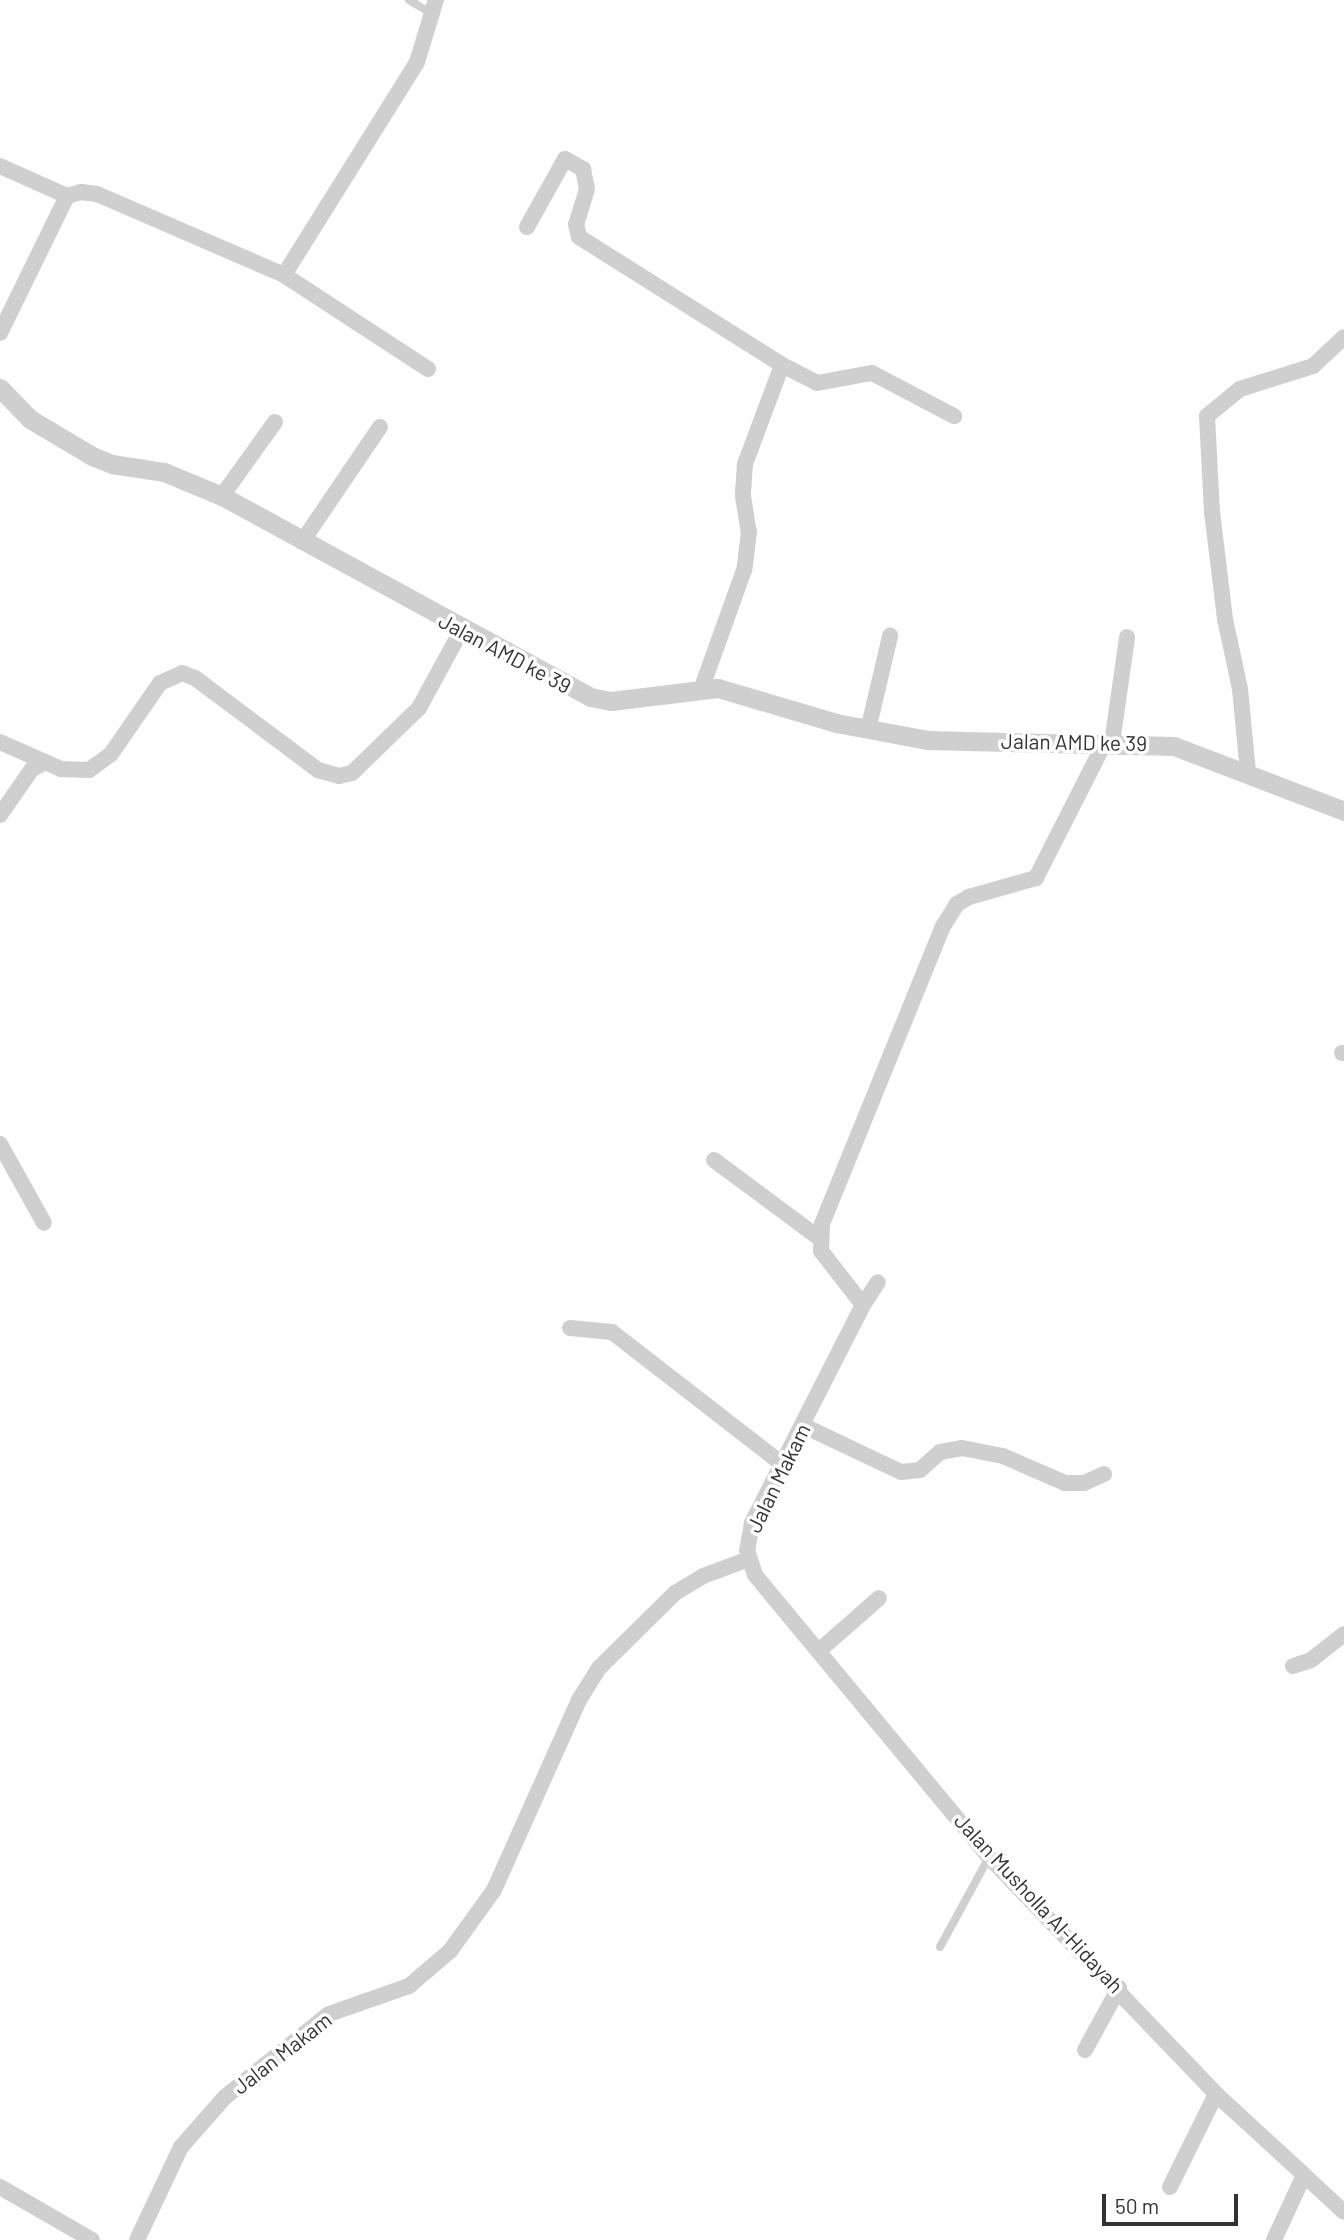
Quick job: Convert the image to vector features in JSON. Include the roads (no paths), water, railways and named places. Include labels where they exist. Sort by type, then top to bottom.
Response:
[{"type":"street","points":[[284,275],[417,62],[435,8]]},
{"type":"street","points":[[527,227],[565,159],[583,169],[587,189],[576,225],[579,237],[782,365],[817,383],[872,373],[954,416]]},
{"type":"street","points":[[0,166],[67,196],[97,194],[284,275],[428,369]]},
{"type":"street","points":[[0,333],[67,196]]},
{"type":"street","points":[[1248,772],[1240,688],[1225,619],[1212,512],[1207,416],[1240,389],[1313,366],[1344,337]]},
{"type":"street","points":[[701,690],[744,570],[749,533],[743,496],[745,464],[782,365]]},
{"type":"street","name":"Jalan AMD ke 39","points":[[0,388],[30,419],[92,456],[112,464],[164,472],[222,496],[590,697],[611,701],[701,690],[743,693],[868,730],[956,743],[1023,739],[1174,746],[1248,772],[1344,811]]},
{"type":"street","points":[[222,496],[275,422]]},
{"type":"street","points":[[302,542],[380,427]]},
{"type":"street","points":[[0,742],[44,763],[76,772],[100,764],[160,683],[182,673],[195,678],[318,770],[339,776],[352,774],[419,708],[462,629]]},
{"type":"street","points":[[868,730],[890,636]]},
{"type":"street","points":[[863,1305],[821,1251],[819,1238],[836,1182],[949,913],[969,897],[1036,878],[1108,743],[1127,637]]},
{"type":"street","points":[[0,815],[32,769],[44,763]]},
{"type":"street","points":[[2,1153],[13,1163],[44,1223]]},
{"type":"street","points":[[714,1160],[819,1238]]},
{"type":"street","name":"Jalan Makam","points":[[137,2240],[181,2147],[225,2097],[329,2014],[409,1986],[450,1951],[494,1890],[579,1700],[598,1668],[675,1593],[703,1576],[748,1559],[752,1524],[863,1305],[878,1282]]},
{"type":"street","points":[[570,1328],[612,1332],[782,1464]]},
{"type":"street","points":[[804,1426],[901,1472],[912,1473],[940,1452],[962,1448],[1003,1456],[1065,1483],[1084,1483],[1104,1474]]},
{"type":"street","name":"Jalan Musholla Al-Hidayah","points":[[748,1559],[755,1575],[821,1649],[989,1857],[1119,1988],[1216,2094],[1344,2212]]},
{"type":"street","points":[[821,1649],[880,1598]]},
{"type":"street","points":[[1293,1666],[1311,1660],[1344,1634]]},
{"type":"street","points":[[1085,2050],[1119,1988]]},
{"type":"street","points":[[1170,2187],[1216,2094]]},
{"type":"street","points":[[1273,2240],[1304,2175]]},
{"type":"street","points":[[0,2187],[92,2240]]},
{"type":"lane","points":[[409,0],[435,8]]},
{"type":"lane","points":[[940,1947],[989,1857]]}]
